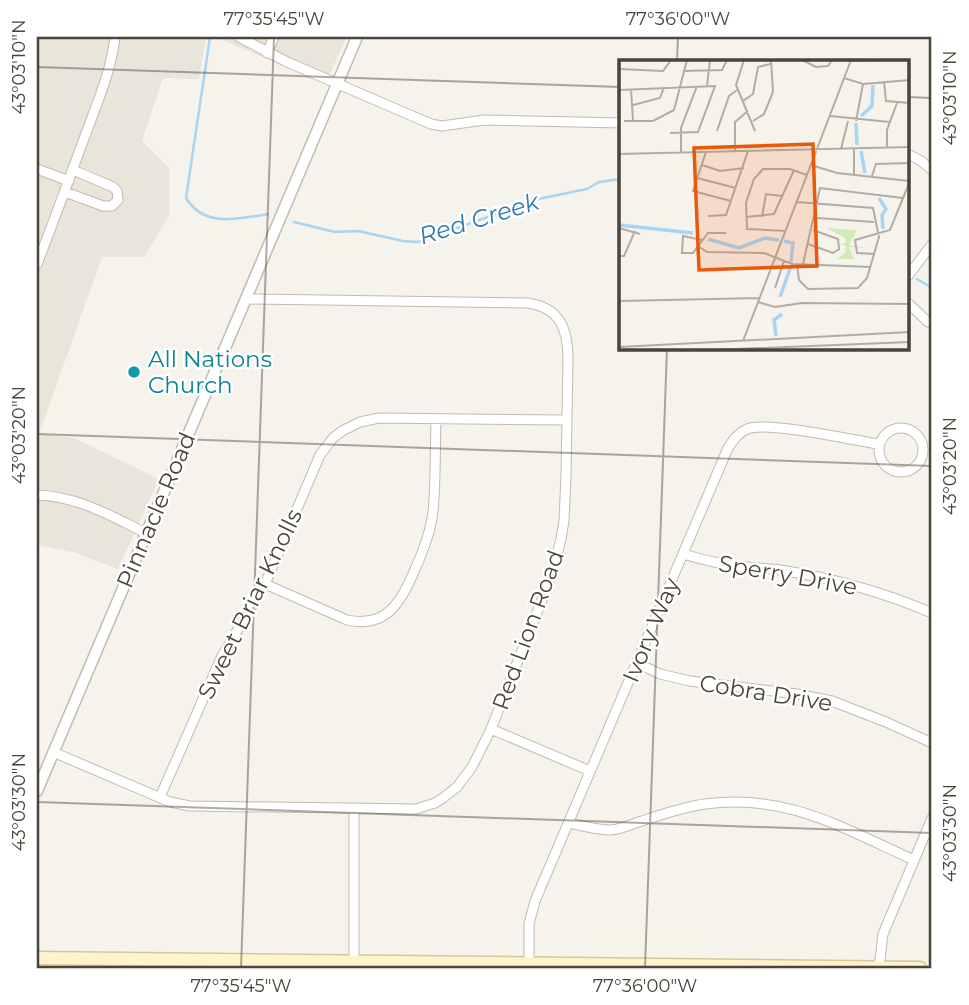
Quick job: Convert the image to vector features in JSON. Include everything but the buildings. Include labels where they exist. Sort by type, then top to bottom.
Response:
[{"type":"main road","points":[[37,958],[529,963],[640,967],[920,968]]},
{"type":"street","points":[[37,264],[109,70],[115,37]]},
{"type":"street","points":[[239,37],[267,53],[337,84],[442,126],[484,121],[619,123]]},
{"type":"street","points":[[267,53],[274,37]]},
{"type":"street","name":"Pinnacle Road","points":[[37,790],[357,37]]},
{"type":"street","points":[[909,155],[932,170]]},
{"type":"street","points":[[37,169],[69,181]]},
{"type":"street","points":[[65,192],[103,206],[112,205],[118,200],[119,196],[113,187],[74,170]]},
{"type":"street","points":[[909,275],[932,246]]},
{"type":"street","name":"Red Lion Road","points":[[53,752],[180,805],[416,808],[435,803],[463,780],[491,729],[551,577],[561,539],[565,509],[568,360],[567,338],[560,321],[542,307],[528,303],[246,299]]},
{"type":"street","points":[[909,304],[932,323]]},
{"type":"street","name":"Sweet Briar Knolls","points":[[160,797],[222,656],[265,584],[316,465],[333,438],[351,426],[379,418],[566,420]]},
{"type":"street","points":[[265,584],[356,622],[376,620],[394,608],[407,589],[430,528],[434,501],[436,419]]},
{"type":"street","name":"Ivory Way","points":[[529,963],[528,937],[533,910],[728,448],[741,432],[749,428],[768,427],[878,444]]},
{"type":"street","points":[[900,427],[907,428],[919,437],[922,443],[922,458],[912,469],[897,472],[884,466],[878,452],[878,444],[886,432],[900,427]]},
{"type":"street","points":[[37,495],[54,495],[76,500],[146,533]]},
{"type":"street","name":"Sperry Drive","points":[[683,554],[710,562],[779,570],[848,583],[932,613]]},
{"type":"street","name":"Cobra Drive","points":[[636,663],[660,674],[690,681],[832,701],[932,743]]},
{"type":"street","points":[[491,729],[590,771]]},
{"type":"street","points":[[569,823],[610,830],[703,804],[769,804],[810,814],[914,860]]},
{"type":"street","points":[[354,808],[354,961]]},
{"type":"street","points":[[879,968],[883,934],[932,818]]},
{"type":"shaded area","points":[[37,37],[206,37],[199,79],[163,78],[142,141],[169,168],[169,216],[144,257],[102,257],[39,434],[74,438],[159,479],[118,569],[73,552],[38,545],[37,560]]},
{"type":"shaded area","points":[[215,37],[346,37],[326,84]]},
{"type":"waterway","name":"Red Creek","points":[[210,37],[186,198],[194,208],[212,218],[234,219],[268,214]]},
{"type":"waterway","name":"Red Creek","points":[[294,222],[335,232],[358,231],[418,242],[538,199],[619,179]]},
{"type":"waterway","name":"Red Creek","points":[[917,279],[932,288]]},
{"type":"place","name":"All Nations Church","points":[[134,372]]}]
